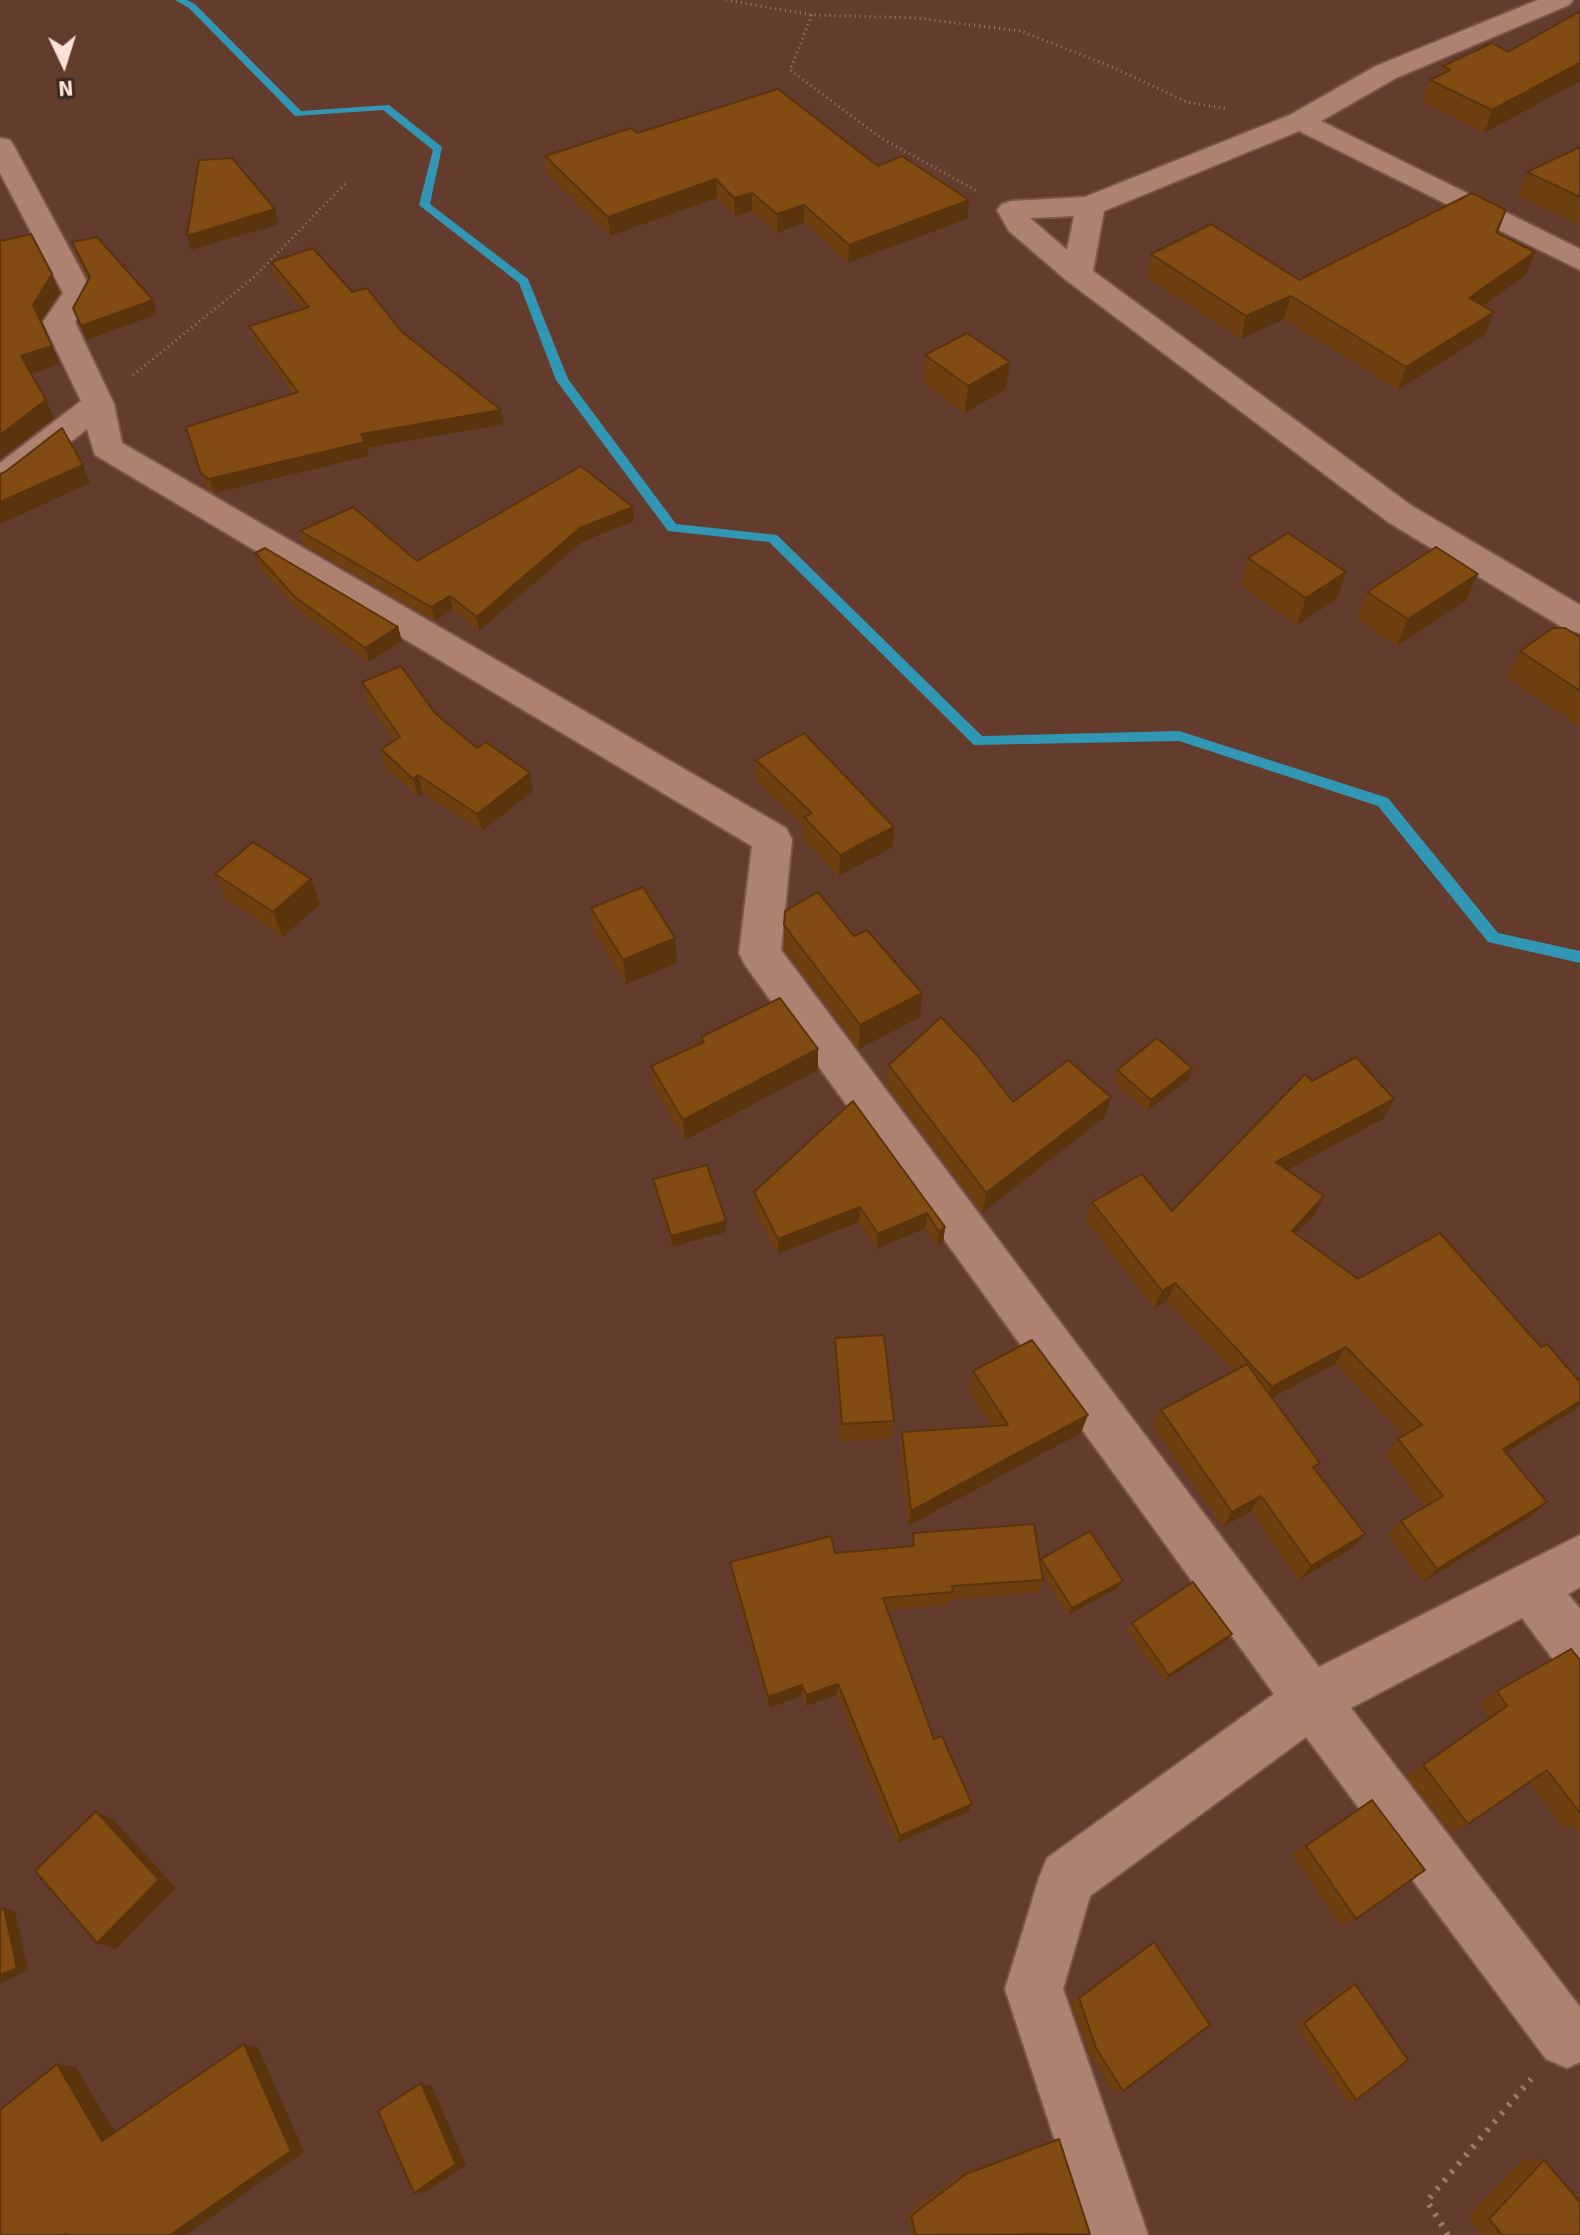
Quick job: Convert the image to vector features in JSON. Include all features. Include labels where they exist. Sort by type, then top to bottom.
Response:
[{"type":"street","points":[[1560,0],[1386,72],[1300,121],[1090,206],[1012,210],[1019,225],[1077,274],[1400,514],[1580,621]]},
{"type":"street","points":[[1300,121],[1580,261]]},
{"type":"street","points":[[0,146],[78,293],[59,322],[98,404],[107,448],[772,839],[760,953],[1311,1700],[1567,2038]]},
{"type":"street","points":[[1077,274],[1090,206]]},
{"type":"street","points":[[0,480],[98,404]]},
{"type":"street","points":[[1117,2235],[1034,1989],[1067,1878],[1311,1700],[1580,1560]]},
{"type":"street","points":[[1531,1588],[1580,1651]]},
{"type":"path","points":[[726,0],[812,15],[917,18],[1021,31],[1112,67],[1187,102],[1300,121]]},
{"type":"path","points":[[812,15],[790,70],[881,138],[1012,210]]},
{"type":"path","points":[[98,404],[252,279],[347,182]]},
{"type":"path","points":[[1448,2235],[1427,2201],[1567,2038]]},
{"type":"building","points":[[1580,11],[1580,63],[1492,110],[1430,80],[1450,70],[1443,66],[1492,43],[1508,52]]},
{"type":"building","points":[[778,89],[878,166],[902,156],[969,200],[849,245],[804,205],[777,214],[752,193],[734,198],[716,179],[608,217],[545,156],[631,128],[637,133]]},
{"type":"building","points":[[1580,147],[1580,197],[1527,172]]},
{"type":"building","points":[[232,158],[275,209],[187,236],[199,160]]},
{"type":"building","points":[[1472,193],[1506,210],[1496,232],[1535,252],[1469,298],[1494,312],[1406,367],[1291,296],[1246,316],[1151,254],[1211,224],[1299,280]]},
{"type":"building","points":[[31,234],[52,274],[33,305],[52,346],[21,356],[46,400],[0,435],[0,241]]},
{"type":"building","points":[[97,237],[153,300],[81,326],[73,308],[90,277],[72,242]]},
{"type":"building","points":[[313,248],[352,292],[367,288],[401,331],[501,410],[361,434],[365,442],[209,479],[201,474],[186,427],[298,392],[249,326],[309,307],[271,262]]},
{"type":"building","points":[[967,333],[1010,362],[968,386],[925,355]]},
{"type":"building","points":[[62,428],[83,465],[0,502],[0,474]]},
{"type":"building","points":[[581,466],[633,507],[580,528],[477,617],[450,596],[431,607],[300,531],[353,507],[417,561]]},
{"type":"building","points":[[1288,533],[1346,572],[1306,598],[1248,558]]},
{"type":"building","points":[[1436,547],[1478,574],[1408,619],[1367,592]]},
{"type":"building","points":[[265,548],[398,627],[365,648],[295,597],[255,553]]},
{"type":"building","points":[[1553,628],[1565,628],[1580,637],[1580,691],[1520,651]]},
{"type":"building","points":[[401,666],[435,713],[477,748],[486,742],[530,773],[477,814],[418,775],[413,779],[381,749],[400,737],[362,682]]},
{"type":"building","points":[[804,733],[894,827],[840,855],[804,817],[812,813],[756,760]]},
{"type":"building","points":[[253,842],[311,879],[273,912],[215,874]]},
{"type":"building","points":[[643,887],[675,938],[623,960],[591,908]]},
{"type":"building","points":[[818,892],[854,936],[867,930],[922,993],[860,1025],[784,925],[785,911]]},
{"type":"building","points":[[780,998],[818,1049],[683,1120],[651,1066],[704,1042],[701,1037]]},
{"type":"building","points":[[941,1017],[975,1053],[1013,1102],[1068,1060],[1111,1097],[986,1193],[889,1065]]},
{"type":"building","points":[[1157,1038],[1192,1068],[1151,1100],[1117,1070]]},
{"type":"building","points":[[1356,1057],[1394,1099],[1276,1162],[1324,1196],[1292,1231],[1358,1279],[1440,1233],[1541,1347],[1547,1344],[1580,1382],[1580,1401],[1503,1449],[1547,1502],[1437,1569],[1401,1521],[1443,1496],[1398,1439],[1422,1425],[1346,1347],[1272,1387],[1175,1283],[1162,1291],[1092,1202],[1142,1174],[1172,1211],[1305,1074],[1312,1081]]},
{"type":"building","points":[[853,1101],[945,1227],[939,1232],[927,1213],[878,1234],[860,1207],[778,1239],[754,1192]]},
{"type":"building","points":[[707,1165],[726,1221],[671,1236],[653,1179]]},
{"type":"building","points":[[884,1335],[894,1421],[842,1424],[835,1338]]},
{"type":"building","points":[[1032,1340],[1088,1415],[911,1511],[902,1432],[1008,1425],[973,1371]]},
{"type":"building","points":[[1247,1364],[1320,1463],[1313,1467],[1365,1534],[1311,1566],[1261,1496],[1232,1512],[1161,1410]]},
{"type":"building","points":[[1034,1524],[1043,1580],[952,1586],[953,1592],[883,1598],[934,1739],[942,1736],[972,1804],[900,1836],[838,1684],[806,1695],[802,1685],[768,1697],[730,1562],[831,1536],[835,1553],[914,1546],[913,1533]]},
{"type":"building","points":[[1090,1531],[1123,1581],[1072,1608],[1041,1559]]},
{"type":"building","points":[[1193,1582],[1232,1634],[1169,1675],[1132,1623]]},
{"type":"building","points":[[1571,1649],[1580,1660],[1580,1813],[1547,1770],[1468,1824],[1423,1765],[1507,1706],[1497,1691]]},
{"type":"building","points":[[1372,1800],[1425,1870],[1356,1919],[1306,1846]]},
{"type":"building","points":[[96,1811],[159,1880],[97,1943],[35,1871]]},
{"type":"building","points":[[4,1908],[17,1968],[0,1975],[0,1909]]},
{"type":"building","points":[[1154,1942],[1210,2025],[1123,2091],[1096,2048],[1079,1998]]},
{"type":"building","points":[[1355,1984],[1408,2060],[1356,2100],[1304,2023]]},
{"type":"building","points":[[244,2044],[291,2151],[170,2235],[0,2235],[0,2110],[57,2064],[102,2141]]},
{"type":"building","points":[[421,2083],[456,2164],[414,2193],[378,2111]]},
{"type":"building","points":[[1059,2139],[1090,2234],[916,2235],[911,2216],[966,2174]]},
{"type":"building","points":[[1544,2160],[1580,2202],[1580,2235],[1502,2235],[1489,2219]]},
{"type":"waterway","points":[[180,0],[192,6],[299,114],[385,107],[438,149],[424,205],[524,281],[562,380],[672,528],[773,538],[979,741],[1179,736],[1383,802],[1493,938],[1580,957]]}]
